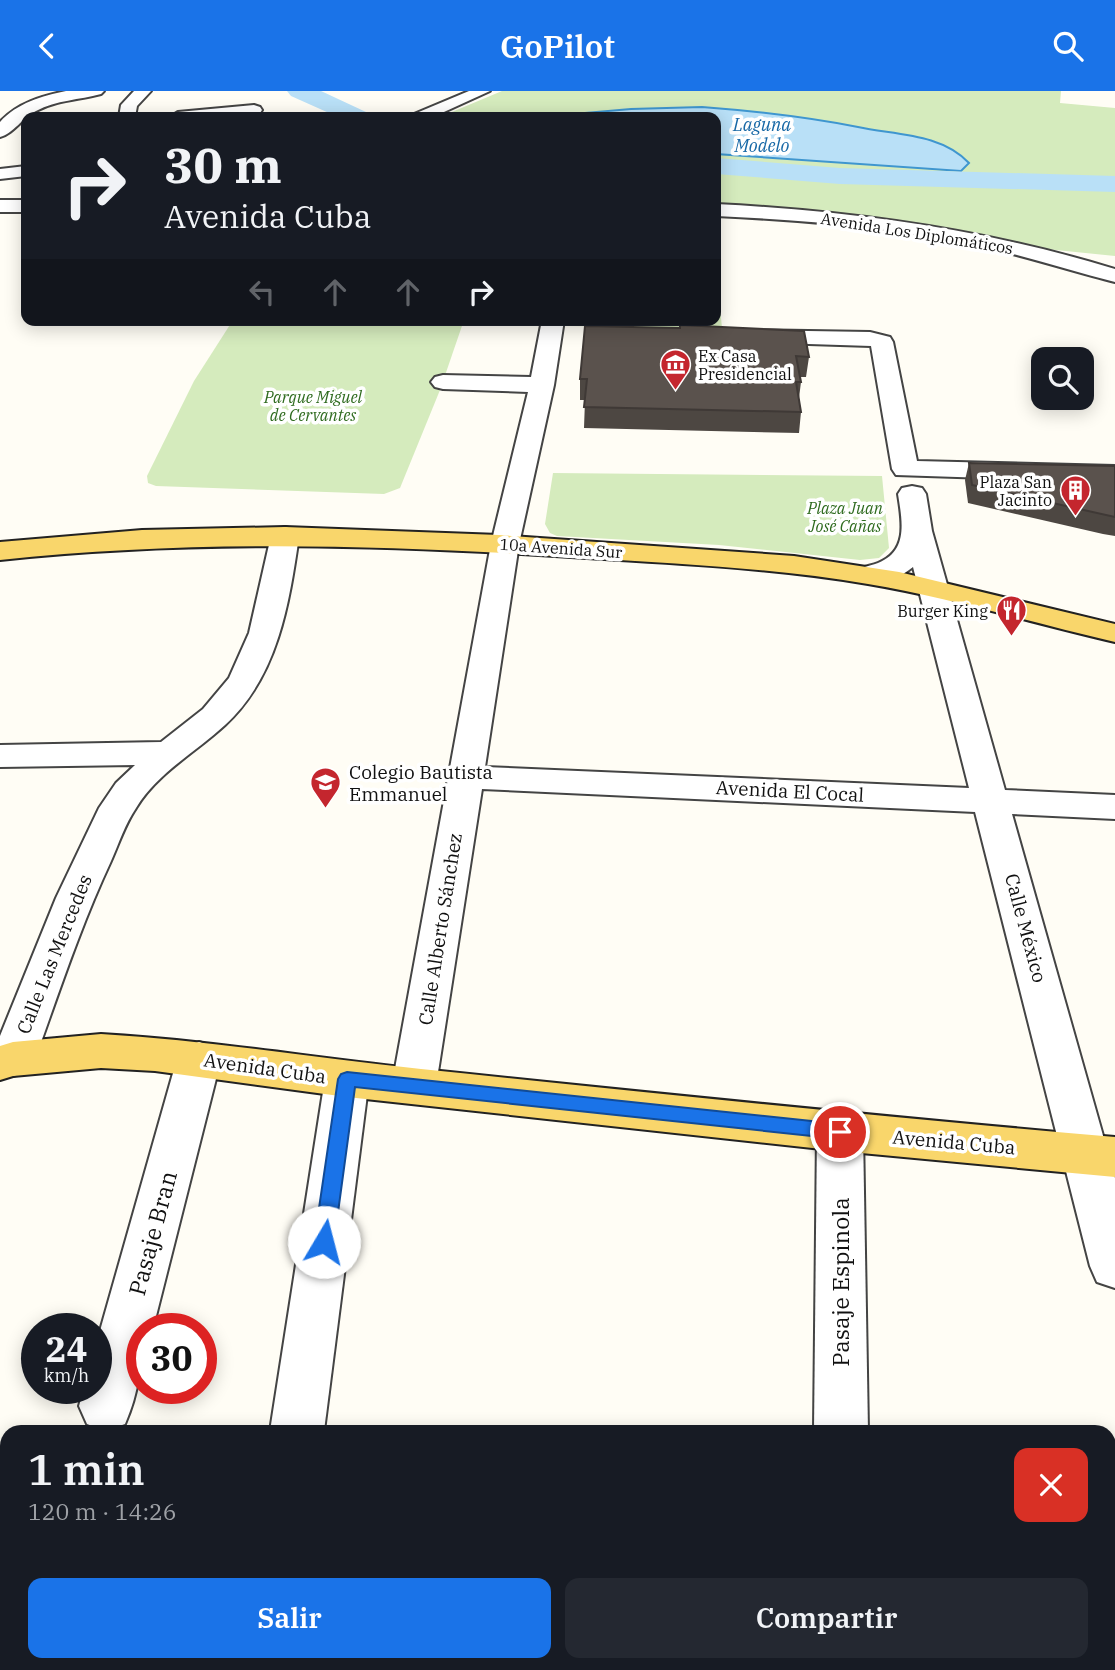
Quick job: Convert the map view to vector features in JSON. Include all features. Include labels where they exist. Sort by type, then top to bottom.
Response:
[{"type":"main road","name":"10a Avenida Sur","points":[[0,551],[142,538],[285,536],[505,544],[729,559],[868,575],[1115,633]]},
{"type":"main road","name":"Avenida Cuba","points":[[7,1061],[101,1051],[199,1059],[347,1079],[840,1132],[1101,1156]]},
{"type":"street","points":[[21,112],[40,103],[96,91]]},
{"type":"street","points":[[128,112],[129,105],[143,91]]},
{"type":"street","points":[[432,112],[482,91]]},
{"type":"street","points":[[224,97],[258,112]]},
{"type":"street","points":[[0,133],[21,112]]},
{"type":"street","points":[[0,133],[21,131]]},
{"type":"street","points":[[0,174],[21,172]]},
{"type":"street","points":[[0,184],[21,184]]},
{"type":"street","points":[[0,206],[21,205]]},
{"type":"street","name":"Avenida Los Diplomáticos","points":[[721,210],[798,214],[899,226],[1076,262],[1115,276]]},
{"type":"street","points":[[1076,262],[1100,247]]},
{"type":"street","points":[[552,326],[579,333]]},
{"type":"street","name":"Calle Alberto Sánchez","points":[[414,1085],[505,544],[542,385],[552,326]]},
{"type":"street","points":[[732,336],[870,339],[881,342],[884,346],[905,469],[1115,474]]},
{"type":"street","points":[[443,382],[542,385]]},
{"type":"street","name":"Calle México","points":[[912,494],[918,531],[992,801],[1101,1156],[1115,1266]]},
{"type":"street","points":[[868,575],[898,566],[909,556],[918,531]]},
{"type":"street","name":"Calle Las Mercedes","points":[[7,1061],[72,901],[121,801],[169,753],[215,716],[243,685],[272,605],[285,536]]},
{"type":"street","points":[[0,756],[169,753]]},
{"type":"street","name":"Avenida El Cocal","points":[[465,777],[1115,807]]},
{"type":"street","name":"Pasaje Bran","points":[[106,1406],[199,1059]]},
{"type":"street","points":[[298,1425],[347,1079]]},
{"type":"street","name":"Pasaje Espinola","points":[[840,1132],[841,1425]]},
{"type":"green space","points":[[502,91],[1061,91],[1060,103],[1115,108],[1115,256],[1046,249],[884,219],[798,210],[721,207],[721,112],[452,112]]},
{"type":"green space","points":[[721,318],[722,328],[567,326],[721,326]]},
{"type":"green space","name":"Parque Miguel de Cervantes","points":[[229,326],[462,326],[440,390],[400,488],[384,494],[156,486],[148,483],[147,476],[194,381]]},
{"type":"green space","name":"Plaza Juan José Cañas","points":[[553,473],[882,476],[889,548],[879,558],[860,560],[719,545],[557,536],[550,533],[545,524]]},
{"type":"water","name":"Laguna Modelo","points":[[702,107],[800,117],[917,137],[945,146],[969,163],[961,171],[721,154],[721,112],[596,112]]},
{"type":"building","name":"Ex Casa Presidencial","points":[[585,326],[701,326],[804,331],[809,357],[796,356],[801,382],[796,382],[801,412],[584,407],[587,379],[580,379]]},
{"type":"building","points":[[969,463],[1115,466],[1115,517],[972,485]]},
{"type":"waterway","points":[[299,91],[347,112]]},
{"type":"waterway","points":[[721,166],[840,176],[1115,184]]},
{"type":"place","name":"Ex Casa Presidencial","points":[[675,392]]},
{"type":"place","name":"Plaza San Jacinto","points":[[1075,518]]},
{"type":"place","name":"Burger King","points":[[1011,638]]},
{"type":"place","name":"Colegio Bautista Emmanuel","points":[[326,810]]},
{"type":"route","points":[[324,1242],[347,1079],[840,1132]]}]
